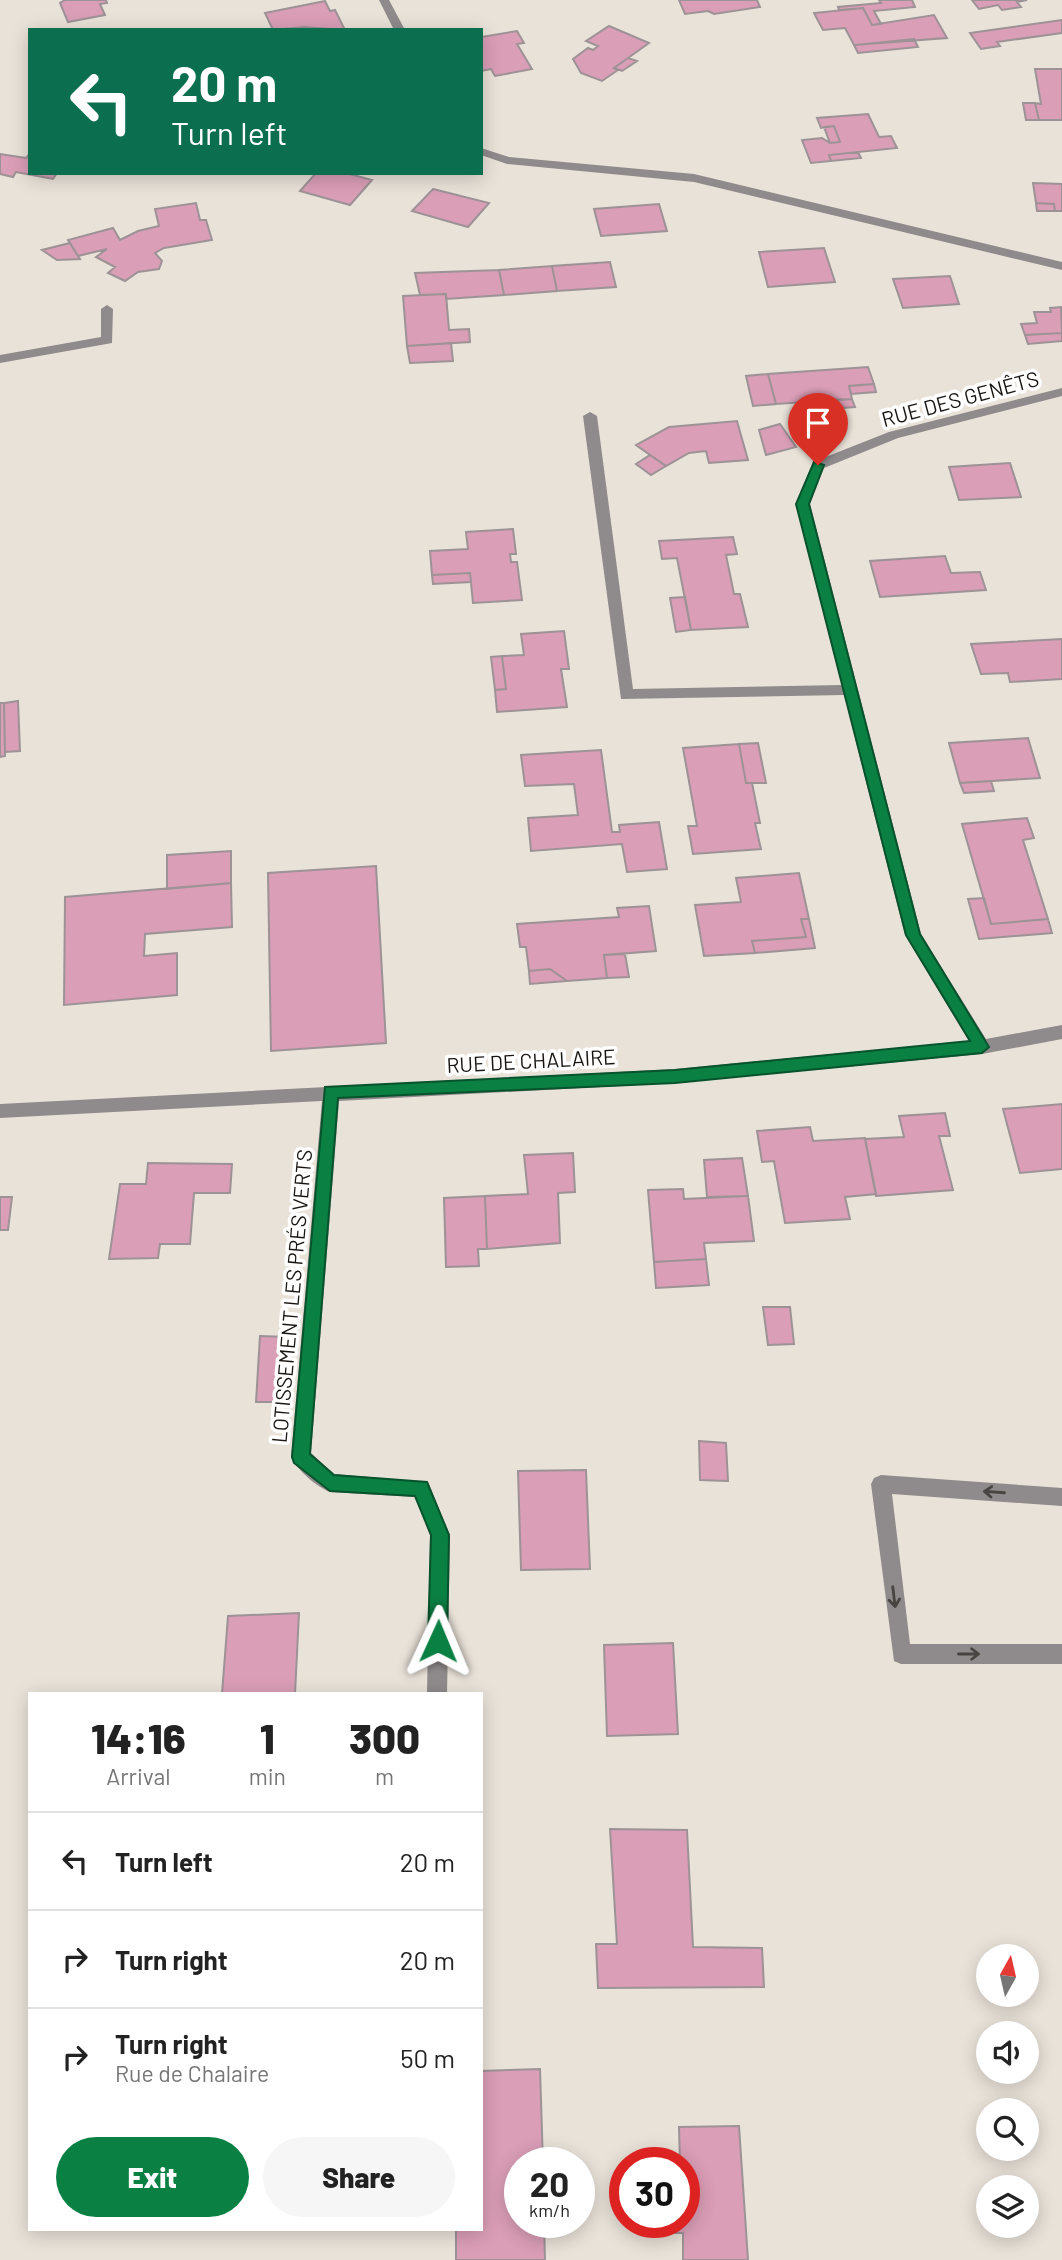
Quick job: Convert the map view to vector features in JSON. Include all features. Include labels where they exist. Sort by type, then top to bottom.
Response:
[{"type":"street","points":[[384,0],[399,28]]},
{"type":"street","points":[[483,152],[507,160],[694,178],[1062,266]]},
{"type":"street","points":[[0,359],[107,340],[107,309]]},
{"type":"street","name":"RUE DES GENÊTS","points":[[982,1047],[913,935],[803,504],[818,465],[894,435],[1062,392]]},
{"type":"street","points":[[590,416],[626,695],[850,690]]},
{"type":"street","name":"RUE DE CHALAIRE","points":[[0,1111],[675,1076],[982,1047],[1062,1032]]},
{"type":"street","name":"LOTISSEMENT LES PRÉS VERTS","points":[[331,1092],[301,1457],[330,1483],[421,1488],[440,1535],[437,1692]]},
{"type":"street","points":[[1062,1497],[881,1484],[901,1654],[1062,1654]]},
{"type":"building","points":[[65,0],[106,0],[107,3],[100,4],[105,15],[68,22],[60,3]]},
{"type":"building","points":[[679,0],[757,0],[760,7],[714,14],[708,11],[685,14]]},
{"type":"building","points":[[879,0],[912,0],[915,7],[874,11],[881,24],[872,25],[863,8],[839,10],[838,7],[881,3]]},
{"type":"building","points":[[972,0],[1027,0],[1017,2],[1021,7],[1002,10],[998,5],[979,9]]},
{"type":"building","points":[[325,1],[330,11],[335,10],[344,28],[272,28],[265,13]]},
{"type":"building","points":[[863,8],[872,25],[934,15],[947,38],[854,45],[845,28],[823,30],[814,13]]},
{"type":"building","points":[[1062,20],[1062,33],[997,42],[1000,46],[981,49],[970,33]]},
{"type":"building","points":[[609,26],[649,43],[614,68],[618,70],[602,81],[581,73],[573,59],[588,48],[593,50],[598,46],[586,41]]},
{"type":"building","points":[[517,31],[524,43],[517,44],[532,69],[495,76],[491,69],[483,71],[483,37]]},
{"type":"building","points":[[914,39],[918,47],[858,53],[854,45]]},
{"type":"building","points":[[628,58],[637,61],[622,71],[614,68]]},
{"type":"building","points":[[1035,69],[1062,69],[1062,120],[1039,120],[1035,103],[1041,104]]},
{"type":"building","points":[[1023,103],[1035,103],[1039,120],[1026,120]]},
{"type":"building","points":[[868,114],[879,137],[891,136],[897,148],[829,155],[831,161],[811,163],[802,140],[822,138],[830,143],[840,142],[834,126],[821,128],[817,118]]},
{"type":"building","points":[[834,126],[840,142],[830,143],[824,127]]},
{"type":"building","points":[[858,152],[861,158],[831,161],[829,155]]},
{"type":"building","points":[[0,154],[26,158],[28,156],[28,174],[16,172],[13,177],[0,174]]},
{"type":"building","points":[[32,175],[56,175],[53,179]]},
{"type":"building","points":[[314,175],[353,175],[372,180],[350,205],[300,191]]},
{"type":"building","points":[[1033,183],[1062,184],[1062,211],[1055,211],[1054,204],[1036,203]]},
{"type":"building","points":[[433,189],[489,203],[468,227],[412,211]]},
{"type":"building","points":[[196,203],[200,220],[206,220],[212,240],[164,248],[155,253],[162,261],[159,269],[138,272],[125,281],[108,273],[115,267],[96,257],[107,249],[78,256],[68,240],[113,228],[120,240],[138,231],[159,226],[155,209]]},
{"type":"building","points":[[1036,203],[1054,204],[1055,211],[1037,211]]},
{"type":"building","points":[[659,204],[667,231],[601,236],[594,209]]},
{"type":"building","points":[[70,243],[80,259],[57,260],[42,250]]},
{"type":"building","points":[[824,248],[835,282],[768,287],[759,252]]},
{"type":"building","points":[[610,262],[616,287],[557,291],[552,266]]},
{"type":"building","points":[[552,266],[557,291],[504,295],[499,270]]},
{"type":"building","points":[[499,270],[504,295],[446,299],[446,294],[420,295],[415,273]]},
{"type":"building","points":[[950,276],[959,304],[903,308],[893,279]]},
{"type":"building","points":[[446,294],[449,330],[469,329],[470,342],[407,346],[403,296]]},
{"type":"building","points":[[1061,307],[1062,333],[1025,335],[1021,324],[1037,323],[1034,312],[1051,312],[1050,308]]},
{"type":"building","points":[[1062,333],[1062,341],[1028,344],[1025,335]]},
{"type":"building","points":[[451,343],[453,361],[410,363],[407,346]]},
{"type":"building","points":[[868,367],[874,384],[849,386],[852,399],[776,404],[768,374]]},
{"type":"building","points":[[768,374],[776,404],[753,406],[746,376]]},
{"type":"building","points":[[874,384],[876,392],[851,394],[849,386]]},
{"type":"building","points":[[852,399],[855,407],[827,409],[825,400]]},
{"type":"building","points":[[737,421],[748,460],[709,463],[706,451],[689,453],[666,466],[636,445],[669,427]]},
{"type":"building","points":[[780,424],[796,447],[766,455],[759,430]]},
{"type":"building","points":[[650,455],[666,466],[651,475],[636,464]]},
{"type":"building","points":[[1010,463],[1021,497],[959,500],[949,467]]},
{"type":"building","points":[[513,529],[516,554],[510,554],[511,562],[517,562],[522,600],[473,603],[470,573],[432,575],[430,551],[468,549],[466,532]]},
{"type":"building","points":[[733,537],[737,554],[726,555],[734,594],[740,594],[748,627],[691,630],[677,558],[662,559],[659,541]]},
{"type":"building","points":[[945,556],[951,573],[980,572],[986,590],[880,597],[870,561]]},
{"type":"building","points":[[470,573],[471,582],[433,584],[432,575]]},
{"type":"building","points":[[685,597],[691,630],[676,632],[670,598]]},
{"type":"building","points":[[564,631],[569,669],[561,669],[567,707],[497,712],[495,690],[506,689],[502,656],[524,655],[521,634]]},
{"type":"building","points":[[1062,639],[1062,679],[1010,682],[1008,673],[981,674],[971,644]]},
{"type":"building","points":[[502,656],[506,689],[495,690],[491,657]]},
{"type":"building","points":[[18,701],[20,751],[5,752],[4,703]]},
{"type":"building","points":[[0,703],[4,703],[5,756],[0,757]]},
{"type":"building","points":[[1028,738],[1040,778],[960,783],[949,743]]},
{"type":"building","points":[[758,743],[766,783],[746,783],[739,744]]},
{"type":"building","points":[[739,744],[746,783],[752,783],[760,823],[755,823],[761,849],[693,854],[688,826],[697,826],[683,748]]},
{"type":"building","points":[[601,750],[612,832],[620,832],[619,825],[659,822],[667,869],[627,872],[622,844],[531,851],[528,818],[578,815],[574,784],[525,786],[521,755]]},
{"type":"building","points":[[991,781],[994,791],[964,793],[960,783]]},
{"type":"building","points":[[1027,818],[1034,838],[1023,840],[1048,919],[991,924],[962,824]]},
{"type":"building","points":[[231,851],[231,883],[167,889],[167,855]]},
{"type":"building","points":[[376,866],[386,1043],[271,1051],[268,873]]},
{"type":"building","points":[[799,873],[809,919],[801,919],[806,937],[752,941],[755,953],[704,956],[695,905],[741,902],[736,878]]},
{"type":"building","points":[[231,883],[232,927],[145,934],[144,956],[177,953],[177,995],[64,1005],[65,897]]},
{"type":"building","points":[[984,898],[991,924],[1048,919],[1052,933],[979,939],[968,899]]},
{"type":"building","points":[[649,906],[656,951],[604,955],[607,978],[567,981],[550,969],[529,971],[526,947],[520,947],[517,924],[619,917],[617,908]]},
{"type":"building","points":[[801,919],[809,919],[815,948],[755,953],[752,941],[806,937]]},
{"type":"building","points":[[625,954],[629,977],[607,978],[604,955]]},
{"type":"building","points":[[550,969],[567,981],[530,984],[529,971]]},
{"type":"building","points":[[1062,1104],[1062,1169],[1020,1173],[1003,1109]]},
{"type":"building","points":[[945,1113],[950,1136],[939,1136],[953,1190],[876,1196],[865,1139],[904,1137],[899,1116]]},
{"type":"building","points":[[810,1127],[813,1141],[865,1138],[876,1194],[845,1197],[850,1219],[785,1223],[774,1161],[762,1162],[757,1131]]},
{"type":"building","points":[[573,1153],[575,1192],[558,1193],[560,1243],[487,1249],[485,1196],[528,1194],[524,1155]]},
{"type":"building","points":[[742,1158],[748,1196],[707,1197],[704,1160]]},
{"type":"building","points":[[148,1163],[232,1164],[230,1193],[194,1193],[190,1244],[160,1244],[158,1258],[109,1259],[120,1184],[146,1184]]},
{"type":"building","points":[[683,1189],[684,1199],[748,1196],[754,1241],[704,1243],[706,1259],[654,1262],[648,1190]]},
{"type":"building","points":[[485,1196],[487,1249],[478,1249],[479,1266],[446,1267],[444,1198]]},
{"type":"building","points":[[0,1197],[12,1197],[8,1230],[0,1230]]},
{"type":"building","points":[[706,1259],[709,1285],[656,1288],[654,1262]]},
{"type":"building","points":[[763,1307],[790,1307],[794,1344],[768,1345]]},
{"type":"building","points":[[260,1336],[288,1337],[284,1402],[256,1402]]},
{"type":"building","points":[[699,1441],[726,1443],[728,1481],[700,1480]]},
{"type":"building","points":[[586,1470],[590,1569],[521,1570],[518,1471]]},
{"type":"building","points":[[299,1613],[295,1692],[222,1692],[228,1616]]},
{"type":"building","points":[[673,1643],[678,1734],[607,1736],[604,1645]]},
{"type":"building","points":[[610,1829],[687,1830],[693,1947],[762,1948],[764,1987],[598,1988],[596,1944],[617,1944]]},
{"type":"building","points":[[540,2069],[542,2147],[504,2147],[504,2238],[544,2238],[545,2260],[456,2260],[456,2231],[483,2231],[483,2071]]},
{"type":"building","points":[[739,2126],[748,2260],[683,2260],[683,2238],[700,2238],[700,2147],[680,2147],[679,2127]]},
{"type":"route","points":[[438,1641],[440,1535],[421,1488],[330,1483],[301,1457],[331,1092],[675,1076],[982,1047],[913,935],[803,504],[818,465]]}]
